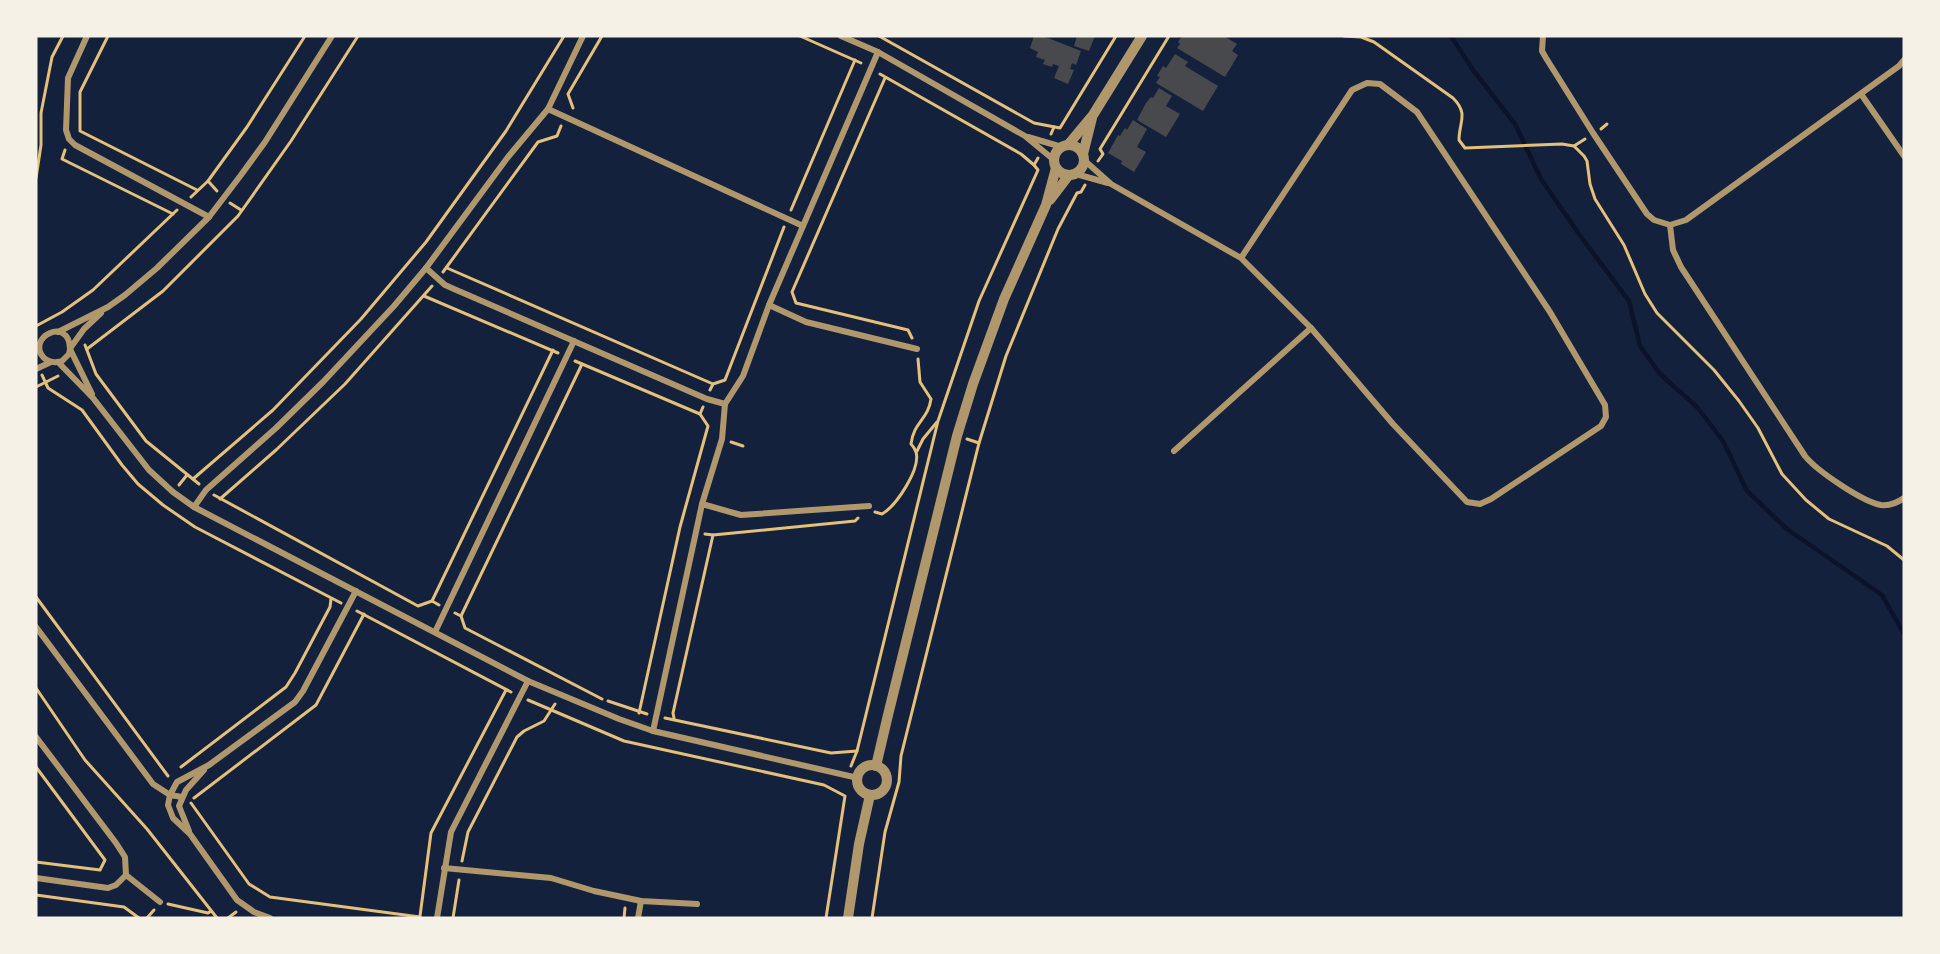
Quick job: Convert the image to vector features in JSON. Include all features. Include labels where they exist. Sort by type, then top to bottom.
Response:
[{"type":"street","points":[[87,36],[68,78],[66,130],[69,139],[75,145],[209,217]]},
{"type":"street","points":[[332,36],[265,142],[209,217],[125,296],[58,332],[49,333],[38,346],[43,357],[54,362],[93,398],[149,470],[194,507],[528,681],[653,731],[858,778]]},
{"type":"street","points":[[194,507],[206,490],[276,428],[323,382],[426,268],[508,157],[548,109],[583,36]]},
{"type":"street","points":[[841,36],[878,52],[1025,136],[1055,164],[1061,173],[1111,184]]},
{"type":"street","points":[[876,766],[961,425],[1004,299],[1046,205],[1058,150],[1065,146],[1093,115],[1142,36]]},
{"type":"street","points":[[1543,36],[1542,51],[1545,58],[1647,214],[1654,220],[1670,225],[1686,220],[1899,66],[1904,60]]},
{"type":"street","points":[[653,731],[702,504],[722,439],[725,404],[743,376],[770,305],[878,52]]},
{"type":"street","points":[[1025,136],[1077,147],[1094,169],[1111,184],[1241,258],[1311,328],[1393,424],[1467,502],[1480,504],[1491,500],[1601,426],[1606,417],[1605,405],[1550,312],[1417,112],[1380,84],[1367,83],[1352,90],[1241,258]]},
{"type":"street","points":[[1860,94],[1904,156]]},
{"type":"street","points":[[548,109],[803,226]]},
{"type":"street","points":[[1046,205],[1072,175],[1082,168],[1093,115]]},
{"type":"street","points":[[1670,225],[1672,250],[1681,267],[1812,466],[1875,503],[1892,504],[1904,498]]},
{"type":"street","points":[[426,268],[445,285],[707,399],[725,404]]},
{"type":"street","points":[[770,305],[806,322],[917,349]]},
{"type":"street","points":[[36,369],[66,358],[79,335],[108,307]]},
{"type":"street","points":[[1174,451],[1311,328]]},
{"type":"street","points":[[58,332],[67,337],[93,398]]},
{"type":"street","points":[[435,632],[574,341]]},
{"type":"street","points":[[702,504],[741,515],[869,506]]},
{"type":"street","points":[[270,918],[254,912],[237,900],[190,834],[173,818],[168,804],[170,795],[177,783],[209,765],[295,702],[356,591]]},
{"type":"street","points":[[36,627],[153,784],[170,795],[182,797]]},
{"type":"street","points":[[437,918],[451,832],[528,681]]},
{"type":"street","points":[[36,737],[116,843],[125,857],[126,875],[116,885],[108,888],[36,878]]},
{"type":"street","points":[[190,834],[179,806],[186,790],[209,765]]},
{"type":"street","points":[[876,766],[885,774],[887,783],[882,791],[870,795],[860,789],[859,773],[865,768],[876,766]]},
{"type":"street","points":[[848,918],[859,844],[870,795]]},
{"type":"street","points":[[444,868],[551,878],[594,891],[641,901],[697,904]]},
{"type":"street","points":[[126,875],[160,902]]},
{"type":"street","points":[[638,918],[641,901]]},
{"type":"path","points":[[36,178],[41,145],[41,113],[52,57],[63,36]]},
{"type":"path","points":[[80,131],[80,92],[108,36]]},
{"type":"path","points":[[193,479],[273,410],[361,319],[426,242],[506,131],[564,36]]},
{"type":"path","points":[[800,36],[871,67],[885,78],[1022,154],[1034,165]]},
{"type":"path","points":[[879,36],[1034,123],[1060,128],[1116,36]]},
{"type":"path","points":[[1094,169],[1102,154],[1100,149],[1169,36]]},
{"type":"path","points":[[1344,36],[1361,37],[1374,42],[1453,98],[1463,114],[1459,136],[1460,144],[1466,148],[1562,144],[1574,146],[1587,161],[1594,199],[1624,245],[1645,294],[1657,313],[1714,370],[1739,402],[1758,428],[1782,474],[1806,500],[1829,519],[1887,546],[1904,560]]},
{"type":"path","points":[[885,78],[792,292],[796,303],[908,330],[917,349],[920,382],[931,399],[927,414],[912,432],[911,444],[916,452]]},
{"type":"path","points":[[80,131],[69,139],[62,159],[172,214]]},
{"type":"path","points":[[80,131],[197,190]]},
{"type":"path","points":[[872,918],[885,832],[899,782],[901,756],[979,443],[1006,356],[1058,229],[1077,193],[1081,192],[1089,178]]},
{"type":"path","points":[[447,268],[713,384]]},
{"type":"path","points":[[62,312],[71,324]]},
{"type":"path","points":[[79,335],[96,374],[146,441],[206,490],[418,606],[432,602],[446,608],[461,616],[465,628],[603,700],[639,713],[831,753],[857,751]]},
{"type":"path","points":[[432,602],[553,350]]},
{"type":"path","points":[[461,616],[582,364]]},
{"type":"path","points":[[680,527],[713,535],[855,521],[869,506],[882,514],[890,509],[910,478],[916,462],[916,452],[923,439],[938,421]]},
{"type":"path","points":[[675,719],[673,713],[713,535]]},
{"type":"path","points":[[36,598],[168,776],[177,783]]},
{"type":"path","points":[[177,770],[286,687],[330,607],[331,599]]},
{"type":"path","points":[[453,918],[468,832],[518,737],[524,731],[544,721],[568,682]]},
{"type":"path","points":[[36,688],[85,760],[133,813],[218,918]]},
{"type":"path","points":[[520,696],[549,711],[624,741],[824,785],[845,796],[826,918]]},
{"type":"path","points":[[36,767],[105,860],[100,870],[36,862]]},
{"type":"path","points":[[186,790],[190,802],[249,884],[270,897],[420,917]]},
{"type":"path","points":[[36,895],[124,907],[139,918]]},
{"type":"path","points":[[147,918],[160,902],[208,913],[212,911]]},
{"type":"building","points":[[1034,36],[1043,36],[1081,51],[1076,65],[1072,63],[1070,69],[1074,70],[1068,84],[1054,78],[1059,66],[1053,64],[1052,67],[1043,64],[1045,60],[1036,57],[1038,52],[1030,48]]},
{"type":"building","points":[[1077,36],[1095,36],[1089,51],[1074,46]]},
{"type":"building","points":[[1182,36],[1224,36],[1237,44],[1232,51],[1238,55],[1225,77],[1177,48]]},
{"type":"building","points":[[1175,54],[1188,62],[1185,66],[1218,86],[1203,111],[1156,83],[1163,66],[1166,68]]},
{"type":"building","points":[[1159,88],[1172,96],[1166,106],[1180,114],[1166,137],[1137,120],[1146,103],[1151,97],[1153,98]]},
{"type":"building","points":[[1133,120],[1147,129],[1137,147],[1146,152],[1134,172],[1121,164],[1122,161],[1108,153],[1118,135],[1120,136],[1125,128],[1127,130]]},
{"type":"waterway","points":[[1451,36],[1473,70],[1515,124],[1541,179],[1629,301],[1640,346],[1660,374],[1697,407],[1723,441],[1747,491],[1787,529],[1882,595],[1904,634]]}]
